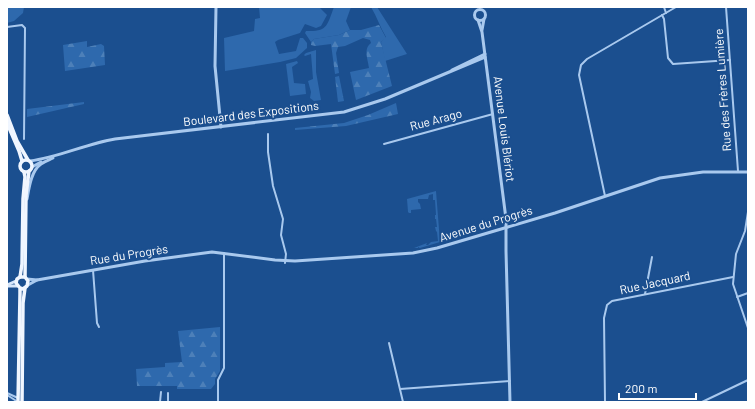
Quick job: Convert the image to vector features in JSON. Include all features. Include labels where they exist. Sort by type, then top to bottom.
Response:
[{"type":"main road","points":[[7,115],[17,141],[32,167],[29,171],[26,196],[26,278],[28,285],[25,288],[20,401]]},
{"type":"main road","points":[[7,123],[19,151],[22,161],[20,168],[24,172],[25,178],[23,199],[22,264],[20,277],[7,286]]},
{"type":"main road","points":[[22,161],[29,160]]},
{"type":"main road","points":[[24,172],[29,171]]},
{"type":"main road","points":[[20,277],[26,278]]},
{"type":"main road","points":[[16,281],[18,287],[20,401]]},
{"type":"main road","points":[[7,286],[25,288]]},
{"type":"street","points":[[216,7],[216,76],[221,126]]},
{"type":"street","points":[[664,7],[666,13]]},
{"type":"street","points":[[605,196],[579,70],[583,62],[587,59],[676,7]]},
{"type":"street","name":"Rue des Frères Lumière","points":[[726,7],[738,171]]},
{"type":"street","points":[[478,9],[483,9],[485,12],[486,15],[484,19],[478,20],[474,15],[478,9]]},
{"type":"street","points":[[662,15],[664,19],[668,58],[673,64],[730,60]]},
{"type":"street","name":"Avenue Louis Blériot","points":[[482,32],[484,19]]},
{"type":"street","name":"Avenue Louis Blériot","points":[[478,20],[482,32],[506,228],[510,402]]},
{"type":"street","points":[[7,28],[22,25],[25,28],[24,139]]},
{"type":"street","name":"Boulevard des Expositions","points":[[32,167],[58,155],[103,141],[344,112],[380,102],[485,56]]},
{"type":"street","name":"Rue Arago","points":[[384,144],[493,114]]},
{"type":"street","points":[[268,134],[268,152],[273,186],[283,219],[282,235],[286,254],[285,262]]},
{"type":"street","name":"Boulevard des Expositions","points":[[29,160],[58,155]]},
{"type":"street","name":"Boulevard des Expositions","points":[[26,203],[34,173],[38,167],[44,162],[58,155]]},
{"type":"street","name":"Avenue du Progrès","points":[[224,253],[285,262],[413,253],[437,248],[506,228],[642,183],[674,175],[703,172],[748,172]]},
{"type":"street","points":[[748,212],[745,231],[736,254],[733,276],[733,284],[748,328]]},
{"type":"street","name":"Rue du Progrès","points":[[28,285],[38,280],[93,270],[198,253],[224,253]]},
{"type":"street","points":[[218,402],[218,380],[224,368],[224,253]]},
{"type":"street","points":[[645,294],[652,257]]},
{"type":"street","points":[[93,270],[97,323],[100,327]]},
{"type":"street","name":"Rue Jacquard","points":[[605,402],[604,318],[607,305],[612,301],[733,276]]},
{"type":"street","name":"Rue du Progrès","points":[[26,278],[38,280]]},
{"type":"street","points":[[737,297],[748,293]]},
{"type":"street","points":[[389,343],[403,402]]},
{"type":"street","points":[[702,402],[748,380]]},
{"type":"street","points":[[400,389],[510,381]]},
{"type":"street","points":[[160,402],[161,392]]},
{"type":"street","points":[[168,393],[168,402]]},
{"type":"street","points":[[7,394],[20,401]]},
{"type":"green space","points":[[7,7],[24,7],[23,13],[14,21],[7,23]]},
{"type":"green space","points":[[259,7],[319,7],[327,15],[321,26],[316,28],[305,24],[300,33],[275,42],[279,54],[296,51],[300,38],[303,38],[307,43],[307,48],[296,58],[225,71],[224,38],[254,31],[255,19],[260,18]]},
{"type":"green space","points":[[334,7],[351,7],[346,21],[350,30],[339,35],[314,39],[311,42],[305,33],[306,31],[323,29],[328,23]]},
{"type":"green space","points":[[371,7],[377,7],[407,54],[385,61],[381,42],[386,37]]},
{"type":"green space","points":[[379,25],[386,38],[381,42],[392,86],[356,100],[350,72],[369,68],[367,48],[371,43],[370,40],[363,38],[345,46],[338,47],[336,53],[339,73],[335,74],[331,44],[315,46],[311,45],[311,42],[314,39],[339,35],[350,30],[361,30]]},
{"type":"green space","points":[[87,41],[87,47],[101,44],[104,46],[105,65],[65,71],[63,45]]},
{"type":"green space","points":[[316,50],[316,72],[321,100],[314,101],[310,98],[311,92],[308,81],[313,79],[311,54],[304,55]]},
{"type":"green space","points":[[297,61],[298,63],[292,67],[294,83],[305,84],[306,94],[290,96],[286,64]]},
{"type":"green space","points":[[339,76],[344,101],[338,102],[335,77]]},
{"type":"green space","points":[[84,102],[84,104],[27,117],[27,109]]},
{"type":"green space","points":[[396,103],[398,114],[346,126],[295,130],[295,128],[344,123]]},
{"type":"green space","points":[[436,191],[440,242],[420,248],[414,248],[438,241],[435,227],[437,227],[435,219],[435,200],[433,200],[433,194],[429,195],[428,199],[418,199],[421,209],[411,210],[411,213],[409,213],[407,199]]},
{"type":"green space","points":[[220,327],[220,371],[215,379],[215,384],[211,389],[177,389],[177,386],[137,386],[136,369],[165,367],[165,363],[182,362],[178,331]]}]
